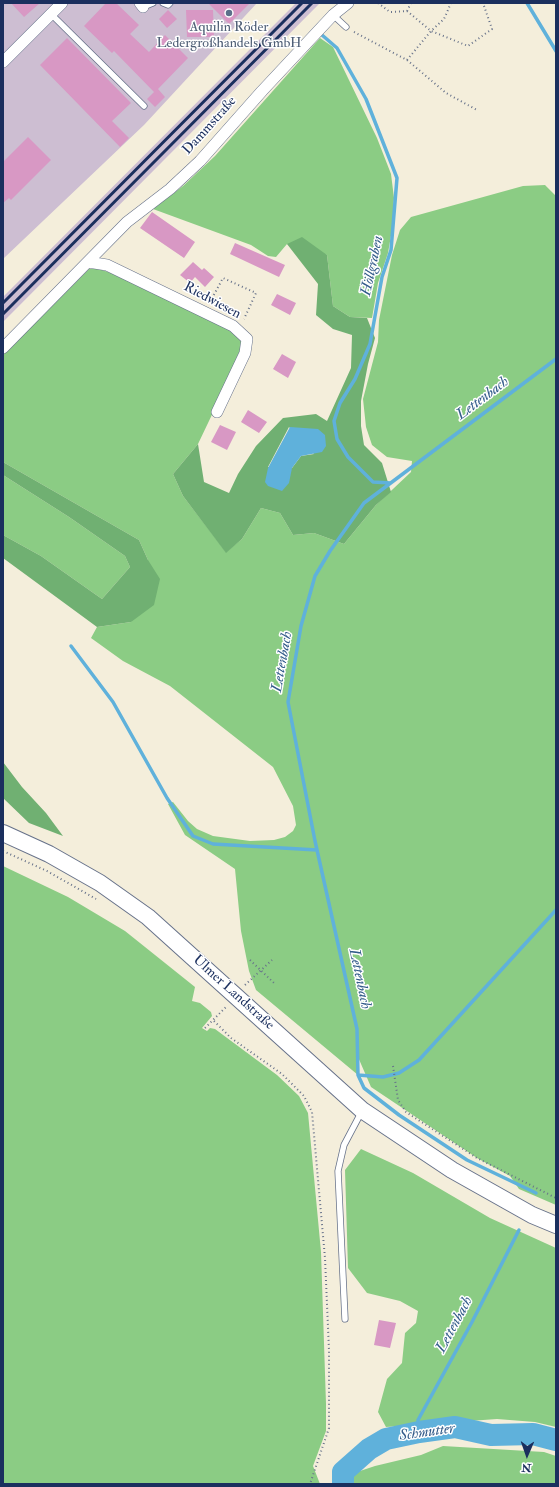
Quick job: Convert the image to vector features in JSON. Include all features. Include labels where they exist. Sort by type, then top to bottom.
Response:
[{"type":"main road","name":"Ulmer Landstraße","points":[[3,834],[49,854],[100,883],[148,917],[362,1110],[452,1170],[528,1212],[556,1225]]},
{"type":"street","points":[[3,62],[62,3]]},
{"type":"street","name":"Dammstraße","points":[[3,348],[127,222],[170,189],[200,161],[332,15],[348,3]]},
{"type":"street","name":"Riedwiesen","points":[[88,262],[107,265],[233,326],[247,339],[245,353],[217,412]]},
{"type":"lane","points":[[163,3],[170,3]]},
{"type":"lane","points":[[51,14],[144,106]]},
{"type":"lane","points":[[332,15],[346,27]]},
{"type":"lane","points":[[345,1319],[338,1171],[344,1145],[362,1110]]},
{"type":"path","points":[[378,3],[390,12],[407,11],[430,31],[468,46],[492,29],[483,3]]},
{"type":"path","points":[[407,11],[411,3]]},
{"type":"path","points":[[407,60],[430,31],[444,19],[451,3]]},
{"type":"path","points":[[346,27],[407,60],[446,92],[477,110]]},
{"type":"path","points":[[205,299],[210,302],[223,278],[256,294],[245,320],[238,316]]},
{"type":"path","points":[[250,960],[274,983]]},
{"type":"path","points":[[206,1028],[214,1021],[235,994],[272,960]]},
{"type":"path","points":[[214,1021],[231,1038],[282,1074],[304,1096],[312,1112],[325,1258],[329,1350],[329,1428],[310,1484]]},
{"type":"path","points":[[393,1066],[398,1100],[406,1112],[477,1158],[556,1198]]},
{"type":"shaded area","points":[[3,3],[257,3],[144,125],[3,259]]},
{"type":"shaded area","points":[[296,3],[320,3],[3,322],[3,297]]},
{"type":"green space","points":[[320,38],[333,47],[377,138],[391,174],[394,198],[392,230],[388,253],[378,283],[372,318],[350,317],[333,306],[327,255],[287,244],[276,257],[268,256],[251,245],[153,209],[183,186],[215,156]]},
{"type":"green space","points":[[545,185],[556,196],[556,1205],[519,1189],[510,1176],[477,1158],[371,1087],[358,1057],[358,1075],[256,990],[249,971],[241,931],[235,869],[185,835],[168,804],[173,802],[188,821],[197,829],[213,836],[250,841],[274,840],[285,837],[293,831],[296,825],[293,806],[273,767],[170,686],[123,661],[91,638],[97,627],[131,622],[148,560],[139,540],[3,462],[3,355],[89,269],[99,269],[129,279],[201,313],[238,335],[242,343],[239,358],[198,444],[173,474],[183,496],[226,552],[242,539],[261,508],[280,513],[293,535],[314,533],[344,544],[376,505],[411,472],[412,461],[387,457],[372,445],[366,427],[363,399],[378,342],[379,320],[392,255],[400,230],[411,217],[523,186]]},
{"type":"green space","points":[[302,237],[327,255],[333,306],[350,317],[367,318],[375,338],[361,401],[361,426],[364,445],[382,463],[391,492],[376,505],[344,544],[314,533],[293,535],[280,513],[261,508],[242,539],[226,553],[183,496],[173,474],[198,444],[204,482],[229,493],[238,474],[256,446],[283,418],[316,414],[327,421],[351,368],[352,335],[333,329],[316,315],[318,284],[287,244]],"holes":[[[289,427],[314,454],[301,456],[292,468],[268,467]]]},
{"type":"green space","points":[[3,462],[139,540],[148,560],[160,579],[154,605],[131,622],[97,627],[3,558],[3,535],[41,556],[102,599],[130,567],[125,556],[69,517],[3,475]]},
{"type":"green space","points":[[3,475],[69,517],[125,556],[130,567],[102,599],[41,556],[3,535]]},
{"type":"green space","points":[[3,762],[22,787],[46,813],[63,836],[29,823],[3,798]]},
{"type":"green space","points":[[3,866],[68,897],[125,931],[195,987],[192,1001],[200,1003],[211,1012],[212,1016],[202,1028],[207,1031],[210,1028],[215,1029],[277,1075],[299,1096],[308,1113],[321,1252],[326,1404],[326,1431],[313,1466],[320,1484],[3,1484]]},
{"type":"green space","points":[[361,1149],[413,1173],[490,1218],[556,1248],[556,1427],[535,1422],[497,1419],[386,1427],[378,1412],[387,1379],[402,1363],[405,1333],[416,1323],[418,1311],[400,1301],[367,1293],[348,1268],[345,1170]]},
{"type":"green space","points":[[443,1446],[544,1452],[556,1456],[556,1484],[354,1484],[354,1473],[375,1466],[421,1455]]},
{"type":"water","points":[[290,427],[318,429],[325,435],[326,446],[322,452],[301,456],[292,468],[289,483],[282,491],[268,486],[265,482],[268,468]]},
{"type":"building","points":[[11,3],[40,3],[24,17]]},
{"type":"building","points":[[106,3],[116,3],[139,25],[130,34],[149,52],[165,35],[188,58],[158,89],[165,97],[155,107],[147,99],[154,92],[114,51],[112,53],[84,26]]},
{"type":"building","name":"Aquilin Röder Ledergroßhandels GmbH","points":[[208,3],[250,3],[229,24]]},
{"type":"building","points":[[168,10],[177,19],[167,28],[159,19]]},
{"type":"building","points":[[186,10],[213,10],[214,37],[187,37]]},
{"type":"building","points":[[67,38],[131,103],[112,121],[129,138],[120,147],[40,65]]},
{"type":"building","points":[[28,137],[51,160],[11,200],[9,198],[3,203],[3,162]]},
{"type":"building","points":[[152,212],[195,242],[184,258],[140,228]]},
{"type":"building","points":[[235,243],[285,265],[279,277],[230,254]]},
{"type":"building","points":[[193,262],[202,270],[204,268],[214,277],[205,287],[195,277],[190,283],[180,275]]},
{"type":"building","points":[[277,294],[296,303],[290,315],[271,305]]},
{"type":"building","points":[[282,354],[296,362],[288,378],[273,369]]},
{"type":"building","points":[[248,410],[267,422],[259,433],[241,422]]},
{"type":"building","points":[[220,425],[236,432],[227,450],[211,442]]},
{"type":"building","points":[[379,1320],[396,1323],[390,1348],[374,1345]]},
{"type":"waterway","name":"Lettenbach","points":[[527,3],[556,51]]},
{"type":"waterway","name":"Höllgraben","points":[[322,35],[337,48],[366,99],[397,178],[391,250],[382,277],[370,344],[355,379],[340,403],[334,421],[337,439],[348,457],[373,482],[391,483]]},
{"type":"waterway","name":"Lettenbach","points":[[536,1193],[467,1160],[399,1115],[364,1088],[358,1075],[357,1029],[315,841],[288,702],[301,626],[315,576],[330,551],[364,503],[556,359]]},
{"type":"waterway","points":[[71,646],[113,702],[167,798],[193,836],[213,844],[317,850]]},
{"type":"waterway","name":"Lettenbach","points":[[358,1075],[383,1077],[399,1073],[419,1060],[556,910]]},
{"type":"waterway","name":"Lettenbach","points":[[419,1432],[418,1420],[472,1322],[519,1230]]},
{"type":"waterway","name":"Schmutter","points":[[343,1484],[343,1472],[369,1449],[386,1439],[419,1432],[455,1427],[491,1435],[533,1434],[556,1440]]},
{"type":"railway","points":[[3,303],[302,3]]},
{"type":"railway","points":[[3,314],[312,3]]},
{"type":"place","name":"Aquilin Röder Ledergroßhandels GmbH","points":[[229,13]]}]
